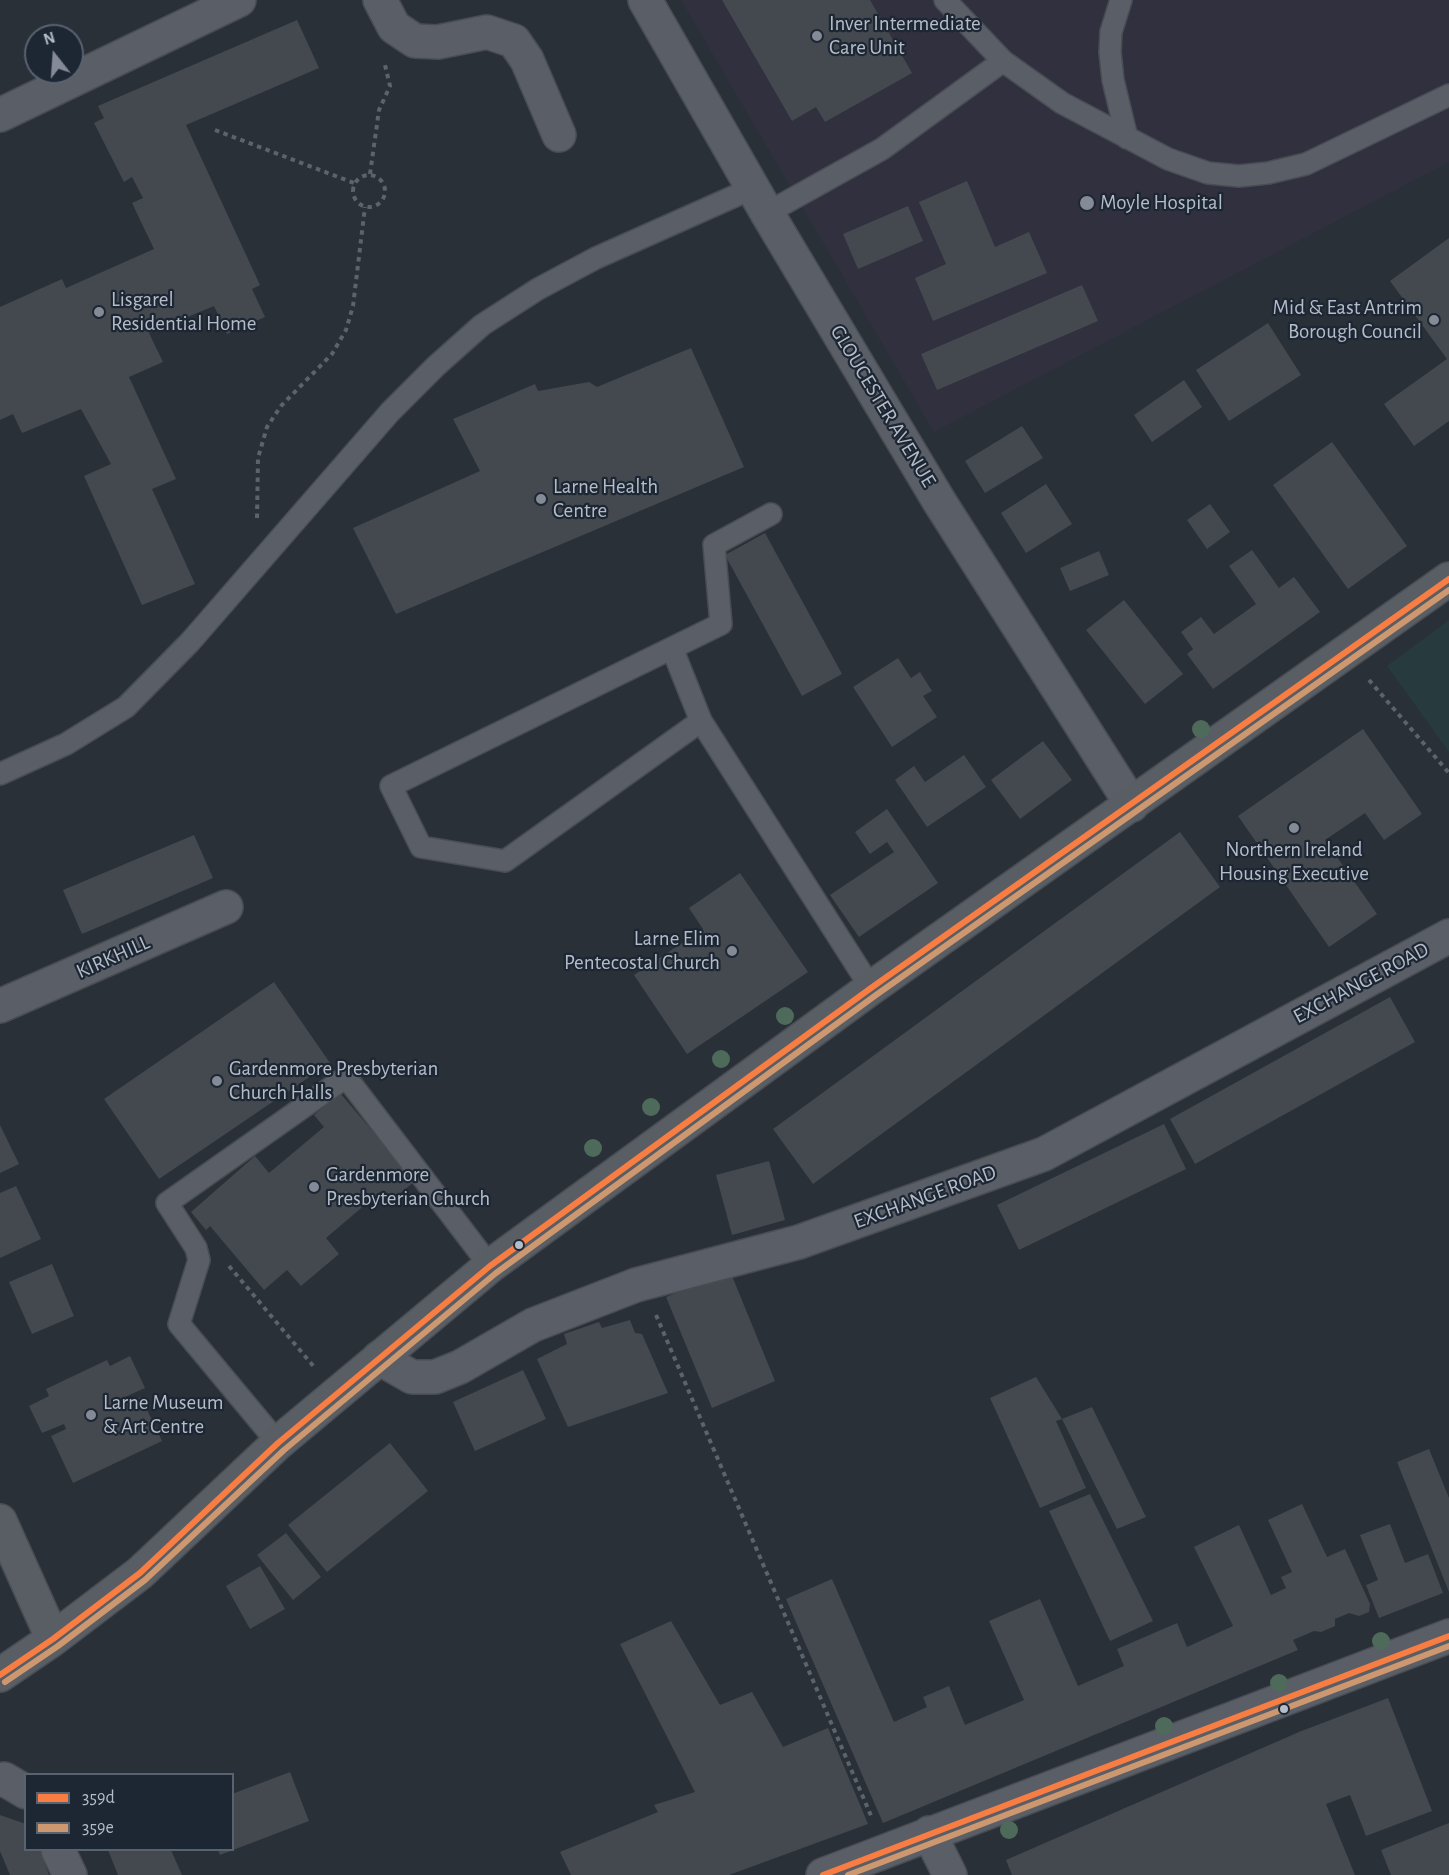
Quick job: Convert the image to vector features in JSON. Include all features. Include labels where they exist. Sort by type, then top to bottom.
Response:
[{"type":"street","points":[[0,116],[239,0]]},
{"type":"street","points":[[380,0],[394,27],[415,41],[438,42],[487,32],[514,41],[527,60],[559,135]]},
{"type":"street","name":"GLOUCESTER AVENUE","points":[[645,0],[760,201],[939,501],[1132,805]]},
{"type":"street","points":[[0,1675],[52,1640],[140,1573],[278,1443],[490,1266],[871,988],[1449,579]]},
{"type":"street","name":"KIRKHILL","points":[[0,1006],[226,907]]},
{"type":"street","name":"EXCHANGE ROAD","points":[[378,1358],[412,1377],[435,1377],[460,1367],[533,1325],[642,1284],[799,1242],[1044,1154],[1449,936]]},
{"type":"street","points":[[0,1521],[52,1640]]},
{"type":"street","points":[[823,1875],[1449,1636]]},
{"type":"street","points":[[0,1780],[4,1779],[24,1791]]},
{"type":"street","points":[[929,1833],[950,1875]]},
{"type":"street","points":[[58,1851],[70,1875]]},
{"type":"lane","points":[[945,0],[1003,61],[1062,103],[1168,159],[1208,174],[1239,176],[1268,173],[1306,164],[1449,95]]},
{"type":"lane","points":[[1120,0],[1111,32],[1110,52],[1113,80],[1127,138]]},
{"type":"lane","points":[[0,774],[66,744],[126,707],[190,642],[390,412],[443,358],[482,325],[538,289],[596,258],[760,201],[882,148],[1003,61]]},
{"type":"lane","points":[[701,721],[505,861],[421,847],[391,786],[721,624],[714,545],[771,514]]},
{"type":"lane","points":[[672,648],[701,721],[871,988]]},
{"type":"lane","points":[[278,1443],[178,1324],[198,1260],[196,1248],[167,1203],[346,1077],[490,1266]]},
{"type":"path","points":[[370,174],[379,110],[390,86],[380,54]]},
{"type":"path","points":[[215,130],[354,183]]},
{"type":"path","points":[[370,174],[379,177],[386,190],[380,203],[365,207],[354,198],[354,183],[370,174]]},
{"type":"path","points":[[276,541],[257,534],[260,446],[270,419],[326,362],[342,339],[353,306],[365,207]]},
{"type":"path","points":[[1345,652],[1449,773]]},
{"type":"path","points":[[225,1261],[315,1368]]},
{"type":"path","points":[[642,1284],[874,1822]]},
{"type":"shaded area","name":"Moyle Hospital","points":[[681,0],[1449,0],[1449,162],[934,432]]},
{"type":"green space","points":[[1449,620],[1449,752],[1387,666]]},
{"type":"building","name":"Inver Intermediate Care Unit","points":[[722,0],[870,0],[912,73],[825,122],[816,107],[792,121]]},
{"type":"building","name":"Lisgarel Residential Home","points":[[297,20],[319,68],[186,125],[260,285],[252,289],[265,317],[227,334],[214,306],[149,333],[163,362],[129,377],[176,479],[152,489],[195,584],[142,605],[84,476],[111,464],[81,409],[22,433],[13,414],[0,420],[0,307],[62,279],[66,288],[154,249],[132,203],[143,198],[132,177],[124,182],[94,123],[104,118],[98,106]]},
{"type":"building","points":[[967,181],[995,247],[1029,232],[1047,273],[933,321],[915,278],[946,264],[919,202]]},
{"type":"building","points":[[908,206],[923,241],[858,269],[843,234]]},
{"type":"building","name":"Mid & East Antrim Borough Council","points":[[1449,238],[1449,421],[1414,446],[1384,404],[1447,359],[1390,281]]},
{"type":"building","points":[[1082,285],[1098,321],[937,390],[921,354]]},
{"type":"building","points":[[1268,323],[1301,375],[1229,421],[1196,370]]},
{"type":"building","name":"Larne Health Centre","points":[[691,348],[744,467],[396,614],[353,528],[480,471],[453,419],[535,384],[538,391],[589,382],[597,387]]},
{"type":"building","points":[[1184,380],[1202,407],[1152,442],[1134,415]]},
{"type":"building","points":[[1022,426],[1043,458],[985,493],[965,461]]},
{"type":"building","points":[[1332,442],[1407,546],[1348,589],[1273,485]]},
{"type":"building","points":[[1046,484],[1072,524],[1026,553],[1001,513]]},
{"type":"building","points":[[1210,504],[1230,532],[1207,549],[1187,520]]},
{"type":"building","points":[[765,533],[842,674],[802,696],[725,555]]},
{"type":"building","points":[[1252,550],[1279,588],[1294,577],[1320,612],[1213,689],[1187,654],[1193,649],[1181,632],[1201,617],[1214,634],[1256,604],[1229,566]]},
{"type":"building","points":[[1099,551],[1109,575],[1070,591],[1060,568]]},
{"type":"building","points":[[1124,600],[1183,674],[1145,704],[1086,630]]},
{"type":"building","points":[[898,658],[911,678],[920,672],[932,691],[923,696],[937,717],[892,747],[853,687]]},
{"type":"building","name":"Northern Ireland Housing Executive","points":[[1363,729],[1422,814],[1384,840],[1365,813],[1325,840],[1377,914],[1329,947],[1238,816]]},
{"type":"building","points":[[1043,741],[1072,780],[1020,819],[991,780]]},
{"type":"building","points":[[964,755],[986,787],[927,827],[895,780],[914,766],[925,782]]},
{"type":"building","points":[[887,809],[938,883],[859,937],[830,895],[894,852],[887,842],[870,854],[855,832]]},
{"type":"building","points":[[1180,832],[1220,887],[813,1184],[773,1129]]},
{"type":"building","points":[[194,835],[213,878],[82,934],[63,890]]},
{"type":"building","name":"Larne Elim Pentecostal Church","points":[[740,873],[808,972],[687,1054],[634,975],[703,929],[689,908]]},
{"type":"building","name":"Gardenmore Presbyterian Church Halls","points":[[274,982],[330,1063],[159,1179],[104,1099]]},
{"type":"building","points":[[1390,997],[1415,1042],[1195,1164],[1170,1119]]},
{"type":"building","name":"Gardenmore Presbyterian Church","points":[[340,1093],[415,1181],[389,1203],[380,1192],[326,1238],[339,1254],[301,1286],[287,1270],[264,1290],[210,1226],[206,1230],[191,1212],[255,1156],[269,1173],[324,1127],[314,1115]]},
{"type":"building","points":[[1164,1124],[1186,1169],[1019,1250],[997,1205]]},
{"type":"building","points":[[0,1125],[19,1164],[0,1173]]},
{"type":"building","points":[[769,1161],[785,1220],[732,1235],[716,1175]]},
{"type":"building","points":[[16,1186],[41,1239],[0,1258],[0,1193]]},
{"type":"building","points":[[52,1264],[74,1316],[32,1334],[9,1282]]},
{"type":"building","points":[[730,1271],[775,1381],[712,1408],[666,1297]]},
{"type":"building","points":[[630,1320],[635,1333],[642,1334],[668,1393],[568,1427],[537,1359],[567,1344],[564,1334],[599,1322],[602,1328]]},
{"type":"building","name":"Larne Museum & Art Centre","points":[[130,1356],[145,1388],[125,1397],[127,1403],[141,1397],[162,1441],[73,1483],[51,1436],[66,1429],[64,1424],[42,1433],[29,1406],[49,1396],[46,1389],[107,1360],[110,1366]]},
{"type":"building","points":[[523,1370],[546,1419],[475,1451],[453,1402]]},
{"type":"building","points":[[1036,1377],[1062,1419],[1056,1421],[1086,1488],[1040,1508],[990,1398]]},
{"type":"building","points":[[1092,1407],[1146,1517],[1117,1529],[1062,1419]]},
{"type":"building","points":[[390,1443],[428,1491],[327,1572],[288,1525]]},
{"type":"building","points":[[1429,1449],[1449,1498],[1449,1592],[1397,1462]]},
{"type":"building","points":[[1090,1494],[1153,1621],[1110,1641],[1049,1511]]},
{"type":"building","points":[[1302,1504],[1327,1557],[1345,1549],[1370,1604],[1369,1612],[1359,1616],[1349,1613],[1335,1619],[1335,1626],[1321,1632],[1314,1631],[1293,1640],[1298,1650],[883,1823],[786,1599],[832,1579],[894,1722],[927,1707],[923,1697],[949,1686],[965,1725],[1024,1700],[989,1621],[1040,1599],[1078,1686],[1124,1666],[1117,1649],[1177,1623],[1187,1647],[1233,1626],[1194,1547],[1239,1525],[1271,1595],[1286,1588],[1281,1577],[1292,1572],[1268,1520]]},
{"type":"building","points":[[1390,1524],[1405,1563],[1428,1554],[1443,1593],[1379,1618],[1366,1585],[1378,1580],[1360,1535]]},
{"type":"building","points":[[286,1533],[321,1577],[293,1600],[257,1555]]},
{"type":"building","points":[[260,1566],[285,1609],[250,1629],[226,1586]]},
{"type":"building","points":[[671,1621],[720,1705],[752,1692],[783,1747],[828,1728],[868,1824],[729,1875],[571,1875],[560,1852],[658,1812],[654,1805],[695,1792],[620,1644]]},
{"type":"building","points":[[1388,1698],[1432,1811],[1366,1836],[1350,1795],[1326,1804],[1355,1875],[1012,1875],[1006,1860],[1299,1732]]},
{"type":"building","points":[[290,1772],[309,1821],[234,1850],[234,1793]]},
{"type":"building","points":[[0,1815],[24,1823],[24,1851],[40,1851],[49,1875],[10,1875],[0,1851]]},
{"type":"building","points":[[1449,1823],[1449,1875],[1391,1875],[1381,1850]]},
{"type":"building","points":[[108,1851],[171,1851],[182,1875],[118,1875]]},
{"type":"building","points":[[218,1851],[230,1851],[220,1855]]},
{"type":"transit line","name":"359d","points":[[0,1675],[53,1639],[140,1573],[278,1443],[490,1266],[871,988],[1449,579]]},
{"type":"transit line","name":"359e","points":[[5,1682],[58,1646],[145,1580],[284,1450],[496,1273],[876,995],[1449,590]]},
{"type":"transit line","name":"359d","points":[[823,1875],[1449,1636]]},
{"type":"transit line","name":"359e","points":[[848,1875],[1449,1646]]},
{"type":"place","name":"Inver Intermediate Care Unit","points":[[817,36]]},
{"type":"place","name":"Moyle Hospital","points":[[1087,203]]},
{"type":"place","name":"Lisgarel Residential Home","points":[[99,312]]},
{"type":"place","name":"Mid & East Antrim Borough Council","points":[[1434,320]]},
{"type":"place","name":"Larne Health Centre","points":[[541,499]]},
{"type":"place","name":"Northern Ireland Housing Executive","points":[[1294,828]]},
{"type":"place","name":"Larne Elim Pentecostal Church","points":[[732,951]]},
{"type":"place","name":"Gardenmore Presbyterian Church Halls","points":[[217,1081]]},
{"type":"place","name":"Gardenmore Presbyterian Church","points":[[314,1187]]},
{"type":"place","name":"Larne Museum & Art Centre","points":[[91,1415]]}]
